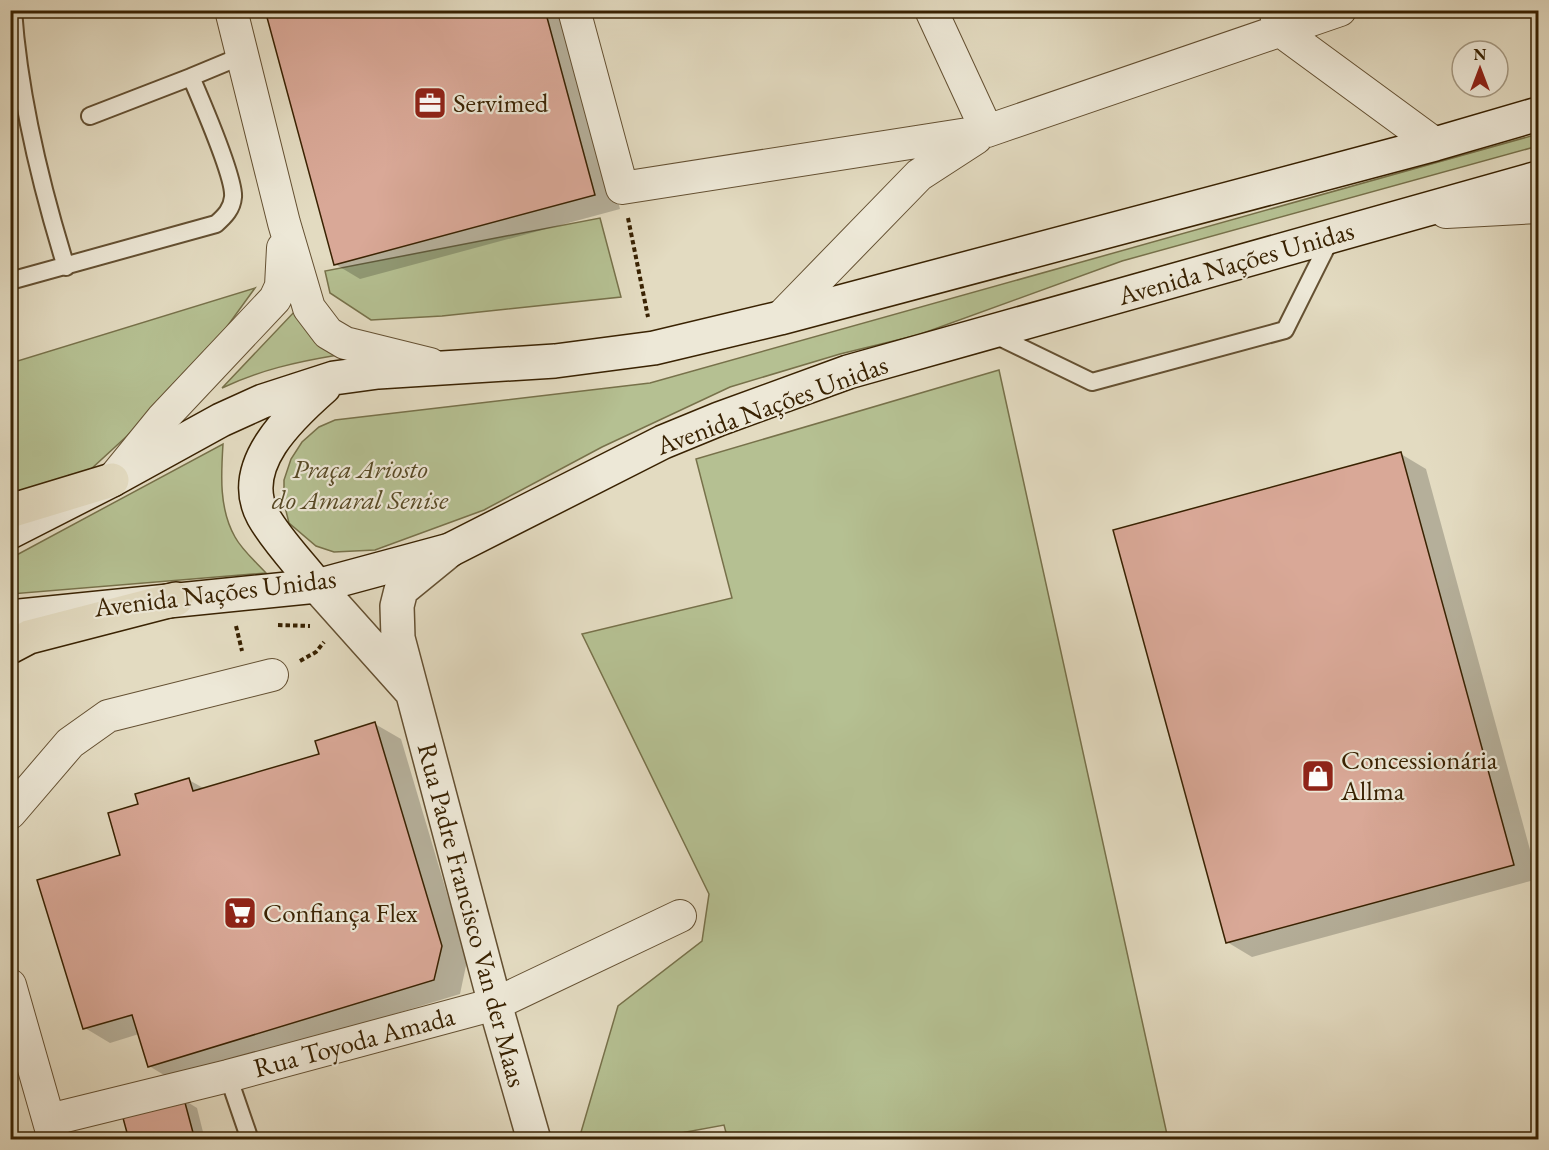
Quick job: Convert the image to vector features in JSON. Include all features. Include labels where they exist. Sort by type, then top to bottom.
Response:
[{"type":"highway","points":[[10,511],[112,480]]},
{"type":"highway","points":[[10,647],[29,637],[176,599]]},
{"type":"main road","points":[[10,532],[112,480],[221,420],[263,401],[334,378],[587,358],[654,348],[780,318],[1435,144],[1539,114]]},
{"type":"main road","name":"Avenida Nações Unidas","points":[[10,616],[317,586],[450,550],[663,442],[848,372],[1539,178]]},
{"type":"main road","points":[[334,378],[288,419],[272,440],[258,475],[258,500],[262,514],[317,586],[411,691]]},
{"type":"main road","name":"Rua Padre Francisco Van der Maas","points":[[450,550],[400,590],[397,606],[398,638],[495,1004],[534,1140]]},
{"type":"street","points":[[231,10],[284,223],[309,308],[328,333],[364,350],[446,368]]},
{"type":"street","points":[[574,10],[622,188],[987,130],[1278,21],[1340,10]]},
{"type":"street","points":[[931,10],[987,130]]},
{"type":"street","points":[[1278,21],[1435,144]]},
{"type":"street","points":[[780,318],[919,175],[987,130]]},
{"type":"street","points":[[1409,214],[1539,207]]},
{"type":"street","points":[[112,480],[162,419],[275,299],[281,286],[284,223]]},
{"type":"street","points":[[10,813],[70,743],[108,716],[261,678]]},
{"type":"street","name":"Rua Toyoda Amada","points":[[52,1130],[228,1076],[495,1004],[680,916]]},
{"type":"street","points":[[10,985],[52,1130]]},
{"type":"lane","points":[[13,10],[16,54],[44,196],[66,267]]},
{"type":"lane","points":[[90,116],[244,56]]},
{"type":"lane","points":[[10,280],[66,267],[216,224],[230,211],[234,195],[220,150],[191,77]]},
{"type":"lane","points":[[989,333],[1092,382],[1285,330],[1333,235]]},
{"type":"lane","points":[[228,1076],[250,1140]]},
{"type":"path","points":[[622,188],[654,348]]},
{"type":"path","points":[[268,624],[278,625],[278,590]]},
{"type":"path","points":[[242,624],[236,626],[261,678]]},
{"type":"path","points":[[316,652],[324,641]]},
{"type":"green space","name":"Praça Ariosto do Amaral Senise","points":[[1538,134],[1538,146],[1122,261],[918,335],[840,354],[730,387],[602,447],[484,510],[375,550],[334,552],[316,546],[289,523],[284,503],[284,480],[291,459],[302,442],[319,427],[335,420],[650,383]]},
{"type":"green space","points":[[600,218],[621,297],[442,316],[371,320],[330,293],[325,271]]},
{"type":"green space","points":[[255,288],[210,350],[127,436],[91,469],[40,488],[11,495],[11,363]]},
{"type":"green space","points":[[296,310],[338,355],[278,367],[222,388]]},
{"type":"green space","points":[[999,370],[1168,1139],[728,1140],[724,1125],[648,1139],[579,1139],[618,1006],[702,941],[709,894],[582,634],[732,598],[696,459]]},
{"type":"green space","name":"Praça Ariosto do Amaral Senise","points":[[223,444],[222,492],[226,515],[241,547],[266,573],[11,594],[11,558]]},
{"type":"building","name":"Servimed","points":[[265,10],[545,10],[595,195],[334,265]]},
{"type":"building","points":[[1401,452],[1514,865],[1226,943],[1113,530]]},
{"type":"building","name":"Confiança Flex","points":[[375,722],[442,946],[434,980],[148,1067],[132,1015],[83,1029],[37,880],[120,855],[108,813],[138,804],[135,794],[189,778],[193,791],[319,754],[315,741]]},
{"type":"building","points":[[184,1099],[195,1140],[129,1140],[123,1118]]},
{"type":"place","name":"Servimed","points":[[430,103]]},
{"type":"place","name":"Concessionária Allma","points":[[1318,776]]},
{"type":"place","name":"Confiança Flex","points":[[240,913]]}]
